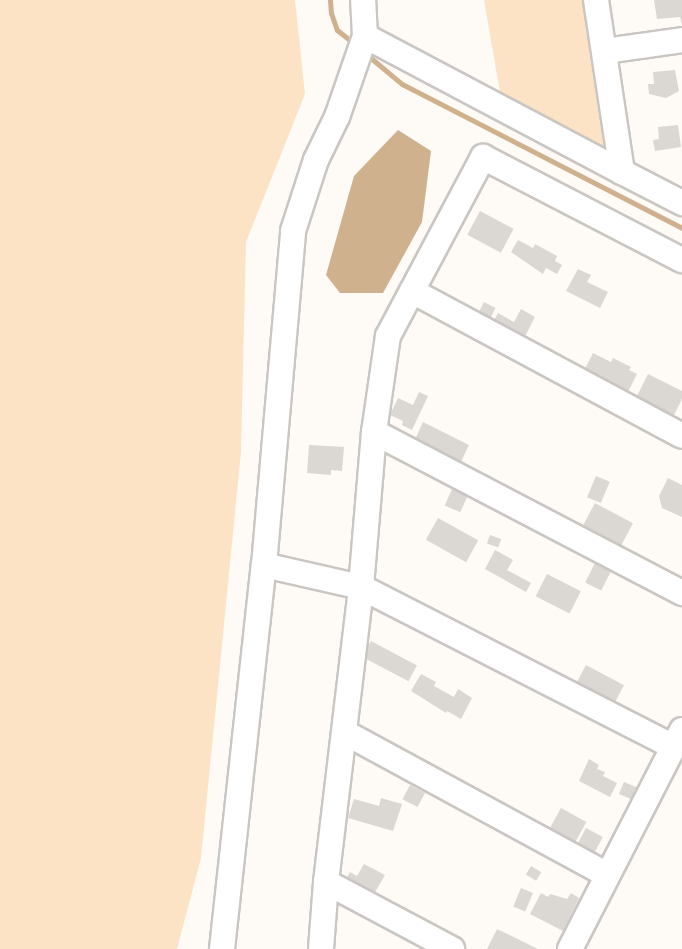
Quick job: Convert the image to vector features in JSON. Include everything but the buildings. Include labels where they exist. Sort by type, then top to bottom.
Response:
[{"type":"street","points":[[222,949],[264,565],[293,231],[316,160],[337,117],[365,36],[363,0]]},
{"type":"street","points":[[596,0],[622,172]]},
{"type":"street","points":[[365,36],[682,203]]},
{"type":"street","points":[[605,51],[682,40]]},
{"type":"street","points":[[321,949],[326,882],[361,587],[374,432],[388,336],[483,157],[682,260]]},
{"type":"street","points":[[412,291],[682,436]]},
{"type":"street","points":[[374,432],[682,593]]},
{"type":"street","points":[[264,565],[361,587],[677,739],[570,949]]},
{"type":"street","points":[[344,732],[607,875]]},
{"type":"street","points":[[326,882],[452,949]]},
{"type":"shaded area","points":[[0,0],[295,0],[305,94],[246,242],[241,452],[201,858],[177,949],[0,949]]},
{"type":"shaded area","points":[[484,0],[588,0],[610,141],[600,148],[501,98]]},
{"type":"shaded area","points":[[398,130],[431,151],[422,222],[383,293],[340,293],[326,275],[354,176]]},
{"type":"waterway","points":[[330,0],[331,13],[337,30],[355,44]]},
{"type":"waterway","points":[[366,54],[402,84],[682,228]]}]
